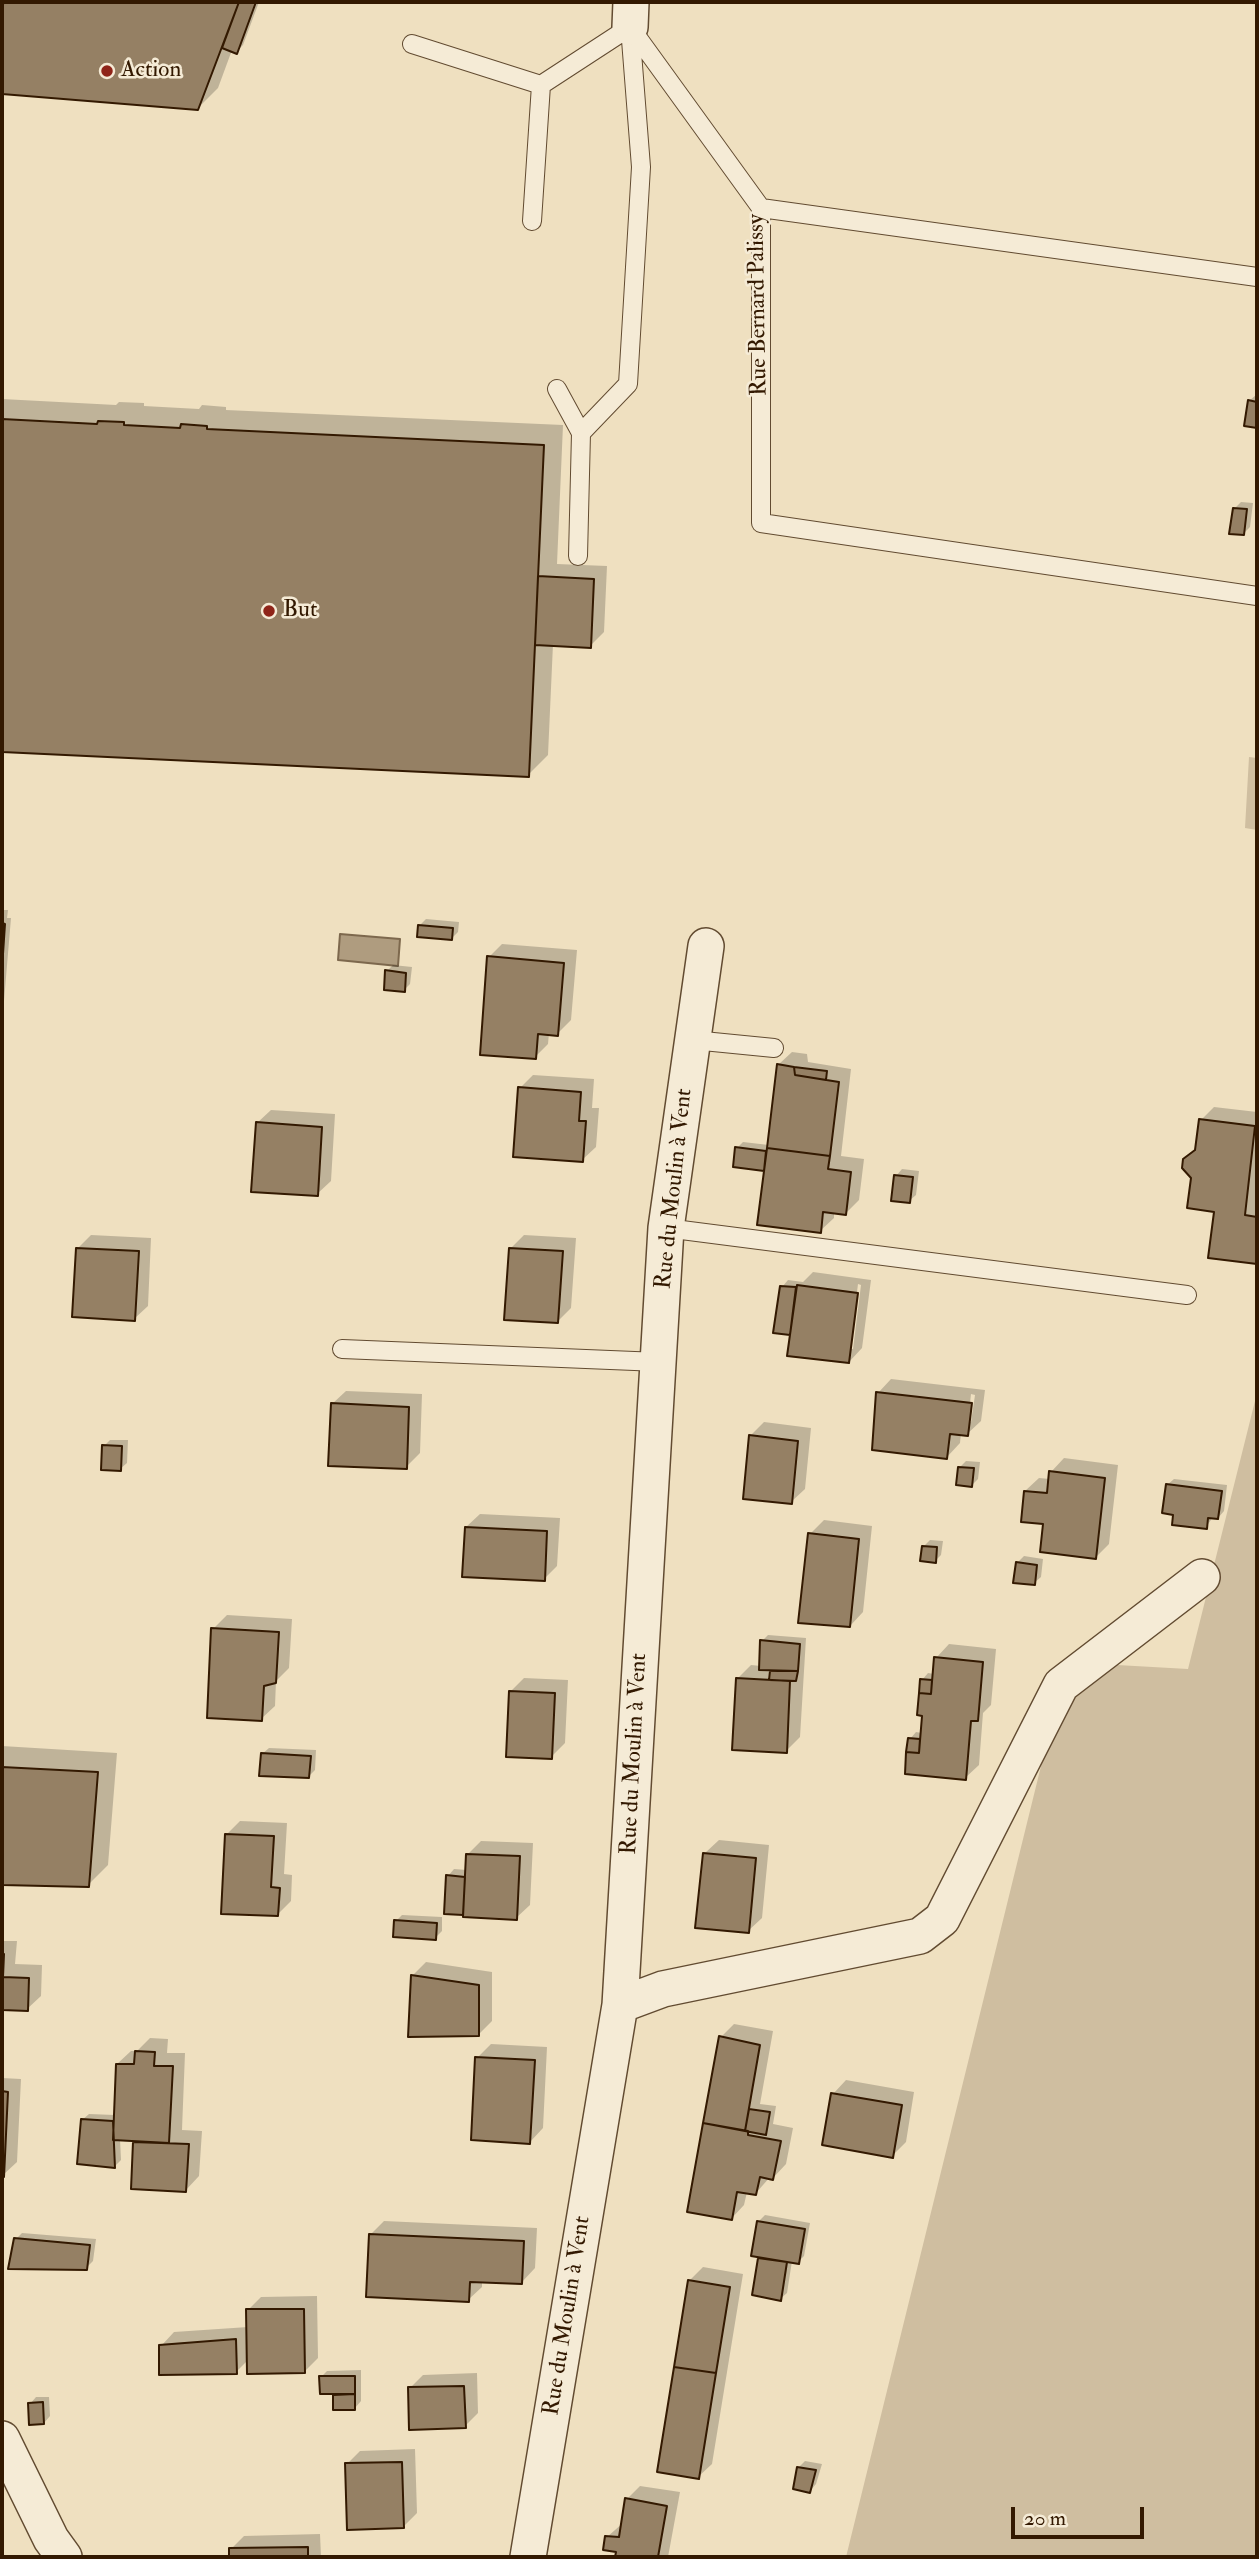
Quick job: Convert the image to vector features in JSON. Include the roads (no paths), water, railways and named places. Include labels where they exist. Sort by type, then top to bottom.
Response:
[{"type":"street","name":"Rue du Moulin à Vent","points":[[528,2557],[620,2005],[666,1227],[706,946]]},
{"type":"street","points":[[620,2005],[663,1989],[919,1936],[942,1919],[1061,1685],[1202,1577]]},
{"type":"street","points":[[2,2439],[51,2539],[64,2557]]},
{"type":"lane","points":[[532,221],[541,85],[631,14]]},
{"type":"lane","points":[[581,433],[628,384],[641,167],[631,14]]},
{"type":"lane","name":"Rue Bernard Palissy","points":[[631,14],[761,208],[761,523],[1257,596]]},
{"type":"lane","points":[[412,44],[541,85]]},
{"type":"lane","points":[[761,208],[1257,277]]},
{"type":"lane","points":[[557,389],[581,433],[578,556]]},
{"type":"lane","points":[[692,1040],[774,1048]]},
{"type":"lane","points":[[666,1227],[1187,1294]]},
{"type":"lane","points":[[342,1349],[659,1362]]},
{"type":"place","name":"Action","points":[[107,71]]},
{"type":"place","name":"But","points":[[269,611]]}]
